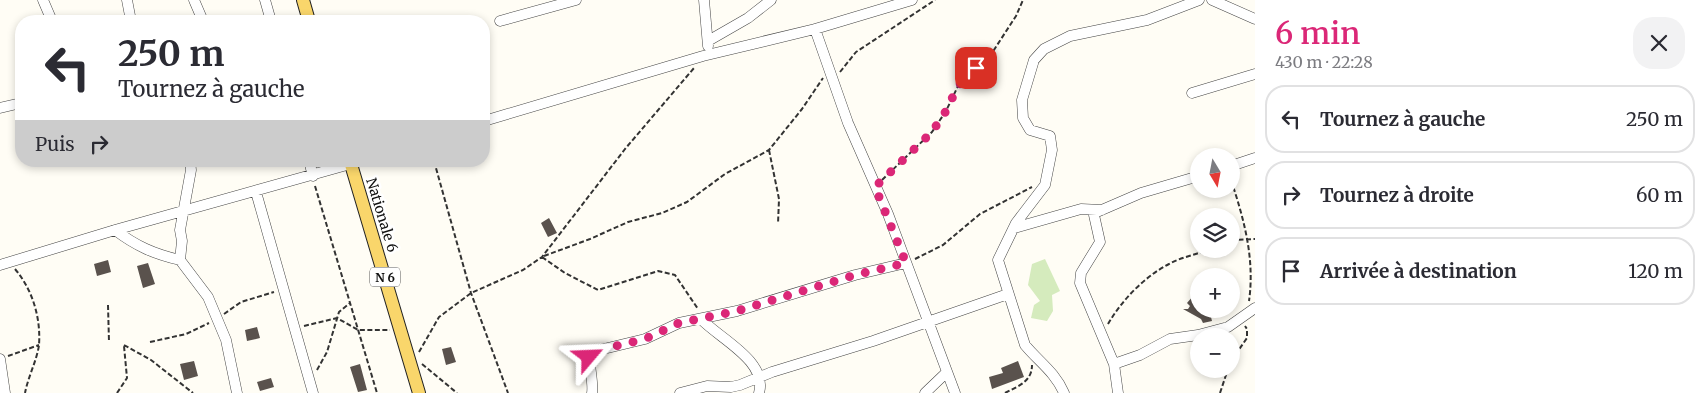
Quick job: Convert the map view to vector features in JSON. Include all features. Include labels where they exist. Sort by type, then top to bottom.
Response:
[{"type":"main road","points":[[303,0],[307,15]]},
{"type":"main road","name":"Nationale 6","points":[[355,167],[400,330],[413,364],[419,393]]},
{"type":"street","points":[[43,0],[49,15]]},
{"type":"street","points":[[127,0],[131,15]]},
{"type":"street","points":[[194,0],[200,15]]},
{"type":"street","points":[[265,0],[269,15]]},
{"type":"street","points":[[500,21],[576,0]]},
{"type":"street","points":[[703,56],[708,41],[704,0]]},
{"type":"street","points":[[708,41],[748,18],[771,0]]},
{"type":"street","points":[[490,118],[703,56],[815,29],[912,0]]},
{"type":"street","points":[[1064,393],[1050,368],[1033,356],[1025,345],[998,260],[1014,228],[1045,185],[1052,150],[1050,136],[1030,130],[1023,118],[1022,100],[1034,60],[1044,49],[1070,36],[1146,20],[1199,0]]},
{"type":"street","points":[[1212,0],[1255,19]]},
{"type":"street","points":[[815,29],[833,83],[906,263],[955,393]]},
{"type":"street","points":[[1192,93],[1255,74]]},
{"type":"street","points":[[0,108],[15,104]]},
{"type":"street","points":[[1240,163],[1255,158]]},
{"type":"street","points":[[180,260],[182,211],[189,167]]},
{"type":"street","points":[[311,167],[313,176]]},
{"type":"street","points":[[4,263],[339,167]]},
{"type":"street","points":[[1118,393],[1114,364],[1104,336],[1081,288],[1080,278],[1098,246],[1099,236],[1094,215],[1141,193],[1190,179]]},
{"type":"street","points":[[256,192],[294,328],[311,381],[312,393]]},
{"type":"street","points":[[1014,228],[1081,209],[1102,210]]},
{"type":"street","points":[[115,230],[136,246],[155,254],[180,260],[208,297],[226,340],[237,393]]},
{"type":"street","points":[[592,393],[593,374],[589,357],[591,352],[645,339],[679,323],[737,311],[855,275],[906,263]]},
{"type":"street","points":[[680,393],[707,386],[732,390],[760,376],[929,322],[1008,294]]},
{"type":"street","points":[[1114,364],[1140,355],[1170,339],[1198,335],[1228,326],[1251,311]]},
{"type":"street","points":[[701,319],[744,355],[760,376],[759,393]]},
{"type":"street","points":[[0,359],[6,393]]},
{"type":"street","points":[[926,393],[947,372]]},
{"type":"path","points":[[833,83],[842,68],[856,52],[935,0]]},
{"type":"path","points":[[875,187],[932,132],[946,111],[958,86],[990,56],[1016,16],[1023,0]]},
{"type":"path","points":[[542,257],[625,149],[703,56]]},
{"type":"path","points":[[457,393],[413,364],[439,317],[471,293],[523,270],[542,257],[628,222],[662,213],[687,202],[725,174],[769,150],[802,109],[829,69]]},
{"type":"path","points":[[769,150],[779,199],[778,224]]},
{"type":"path","points":[[436,167],[471,293],[508,393]]},
{"type":"path","points":[[313,176],[377,393]]},
{"type":"path","points":[[906,263],[943,245],[980,214],[1040,182]]},
{"type":"path","points":[[1237,198],[1247,225],[1254,269],[1251,311]]},
{"type":"path","points":[[1240,240],[1255,239]]},
{"type":"path","points":[[1104,336],[1108,323],[1118,308],[1136,289],[1168,264],[1190,256]]},
{"type":"path","points":[[542,257],[565,273],[598,290],[658,271],[675,274],[697,306],[701,319]]},
{"type":"path","points":[[4,263],[30,289],[36,312],[39,345],[28,377],[25,393]]},
{"type":"path","points":[[311,381],[327,352],[339,312],[350,303]]},
{"type":"path","points":[[108,305],[109,342]]},
{"type":"path","points":[[294,328],[337,318],[358,330],[400,330]]},
{"type":"path","points":[[1239,320],[1247,329],[1247,338],[1240,348]]},
{"type":"path","points":[[0,359],[39,345]]},
{"type":"path","points":[[117,393],[127,378],[124,346],[151,360],[193,393]]},
{"type":"path","points":[[1005,393],[1028,380],[1032,372],[1033,356]]},
{"type":"path","points":[[1220,393],[1225,378]]},
{"type":"green space","points":[[1045,259],[1060,291],[1052,295],[1053,311],[1047,321],[1031,318],[1034,305],[1040,301],[1028,285],[1032,264]]},
{"type":"building","points":[[549,218],[557,233],[548,237],[541,223]]},
{"type":"building","points":[[108,260],[111,272],[97,276],[94,264]]},
{"type":"building","points":[[148,263],[155,284],[143,288],[137,266]]},
{"type":"building","points":[[1190,306],[1190,313],[1183,309],[1188,309]]},
{"type":"building","points":[[1199,318],[1211,318],[1212,321],[1203,323]]},
{"type":"building","points":[[257,327],[260,338],[247,341],[245,330]]},
{"type":"building","points":[[451,347],[456,362],[446,365],[442,349]]},
{"type":"building","points":[[194,361],[198,376],[184,380],[180,364]]},
{"type":"building","points":[[1018,361],[1024,377],[992,389],[989,377],[1003,373],[1001,368]]},
{"type":"building","points":[[360,364],[367,390],[358,392],[350,367]]},
{"type":"building","points":[[271,378],[274,387],[260,391],[257,382]]},
{"type":"route","points":[[589,357],[591,352],[645,339],[679,323],[737,311],[855,275],[906,263],[888,214],[875,187],[932,132],[946,111],[958,86],[976,68]]}]
